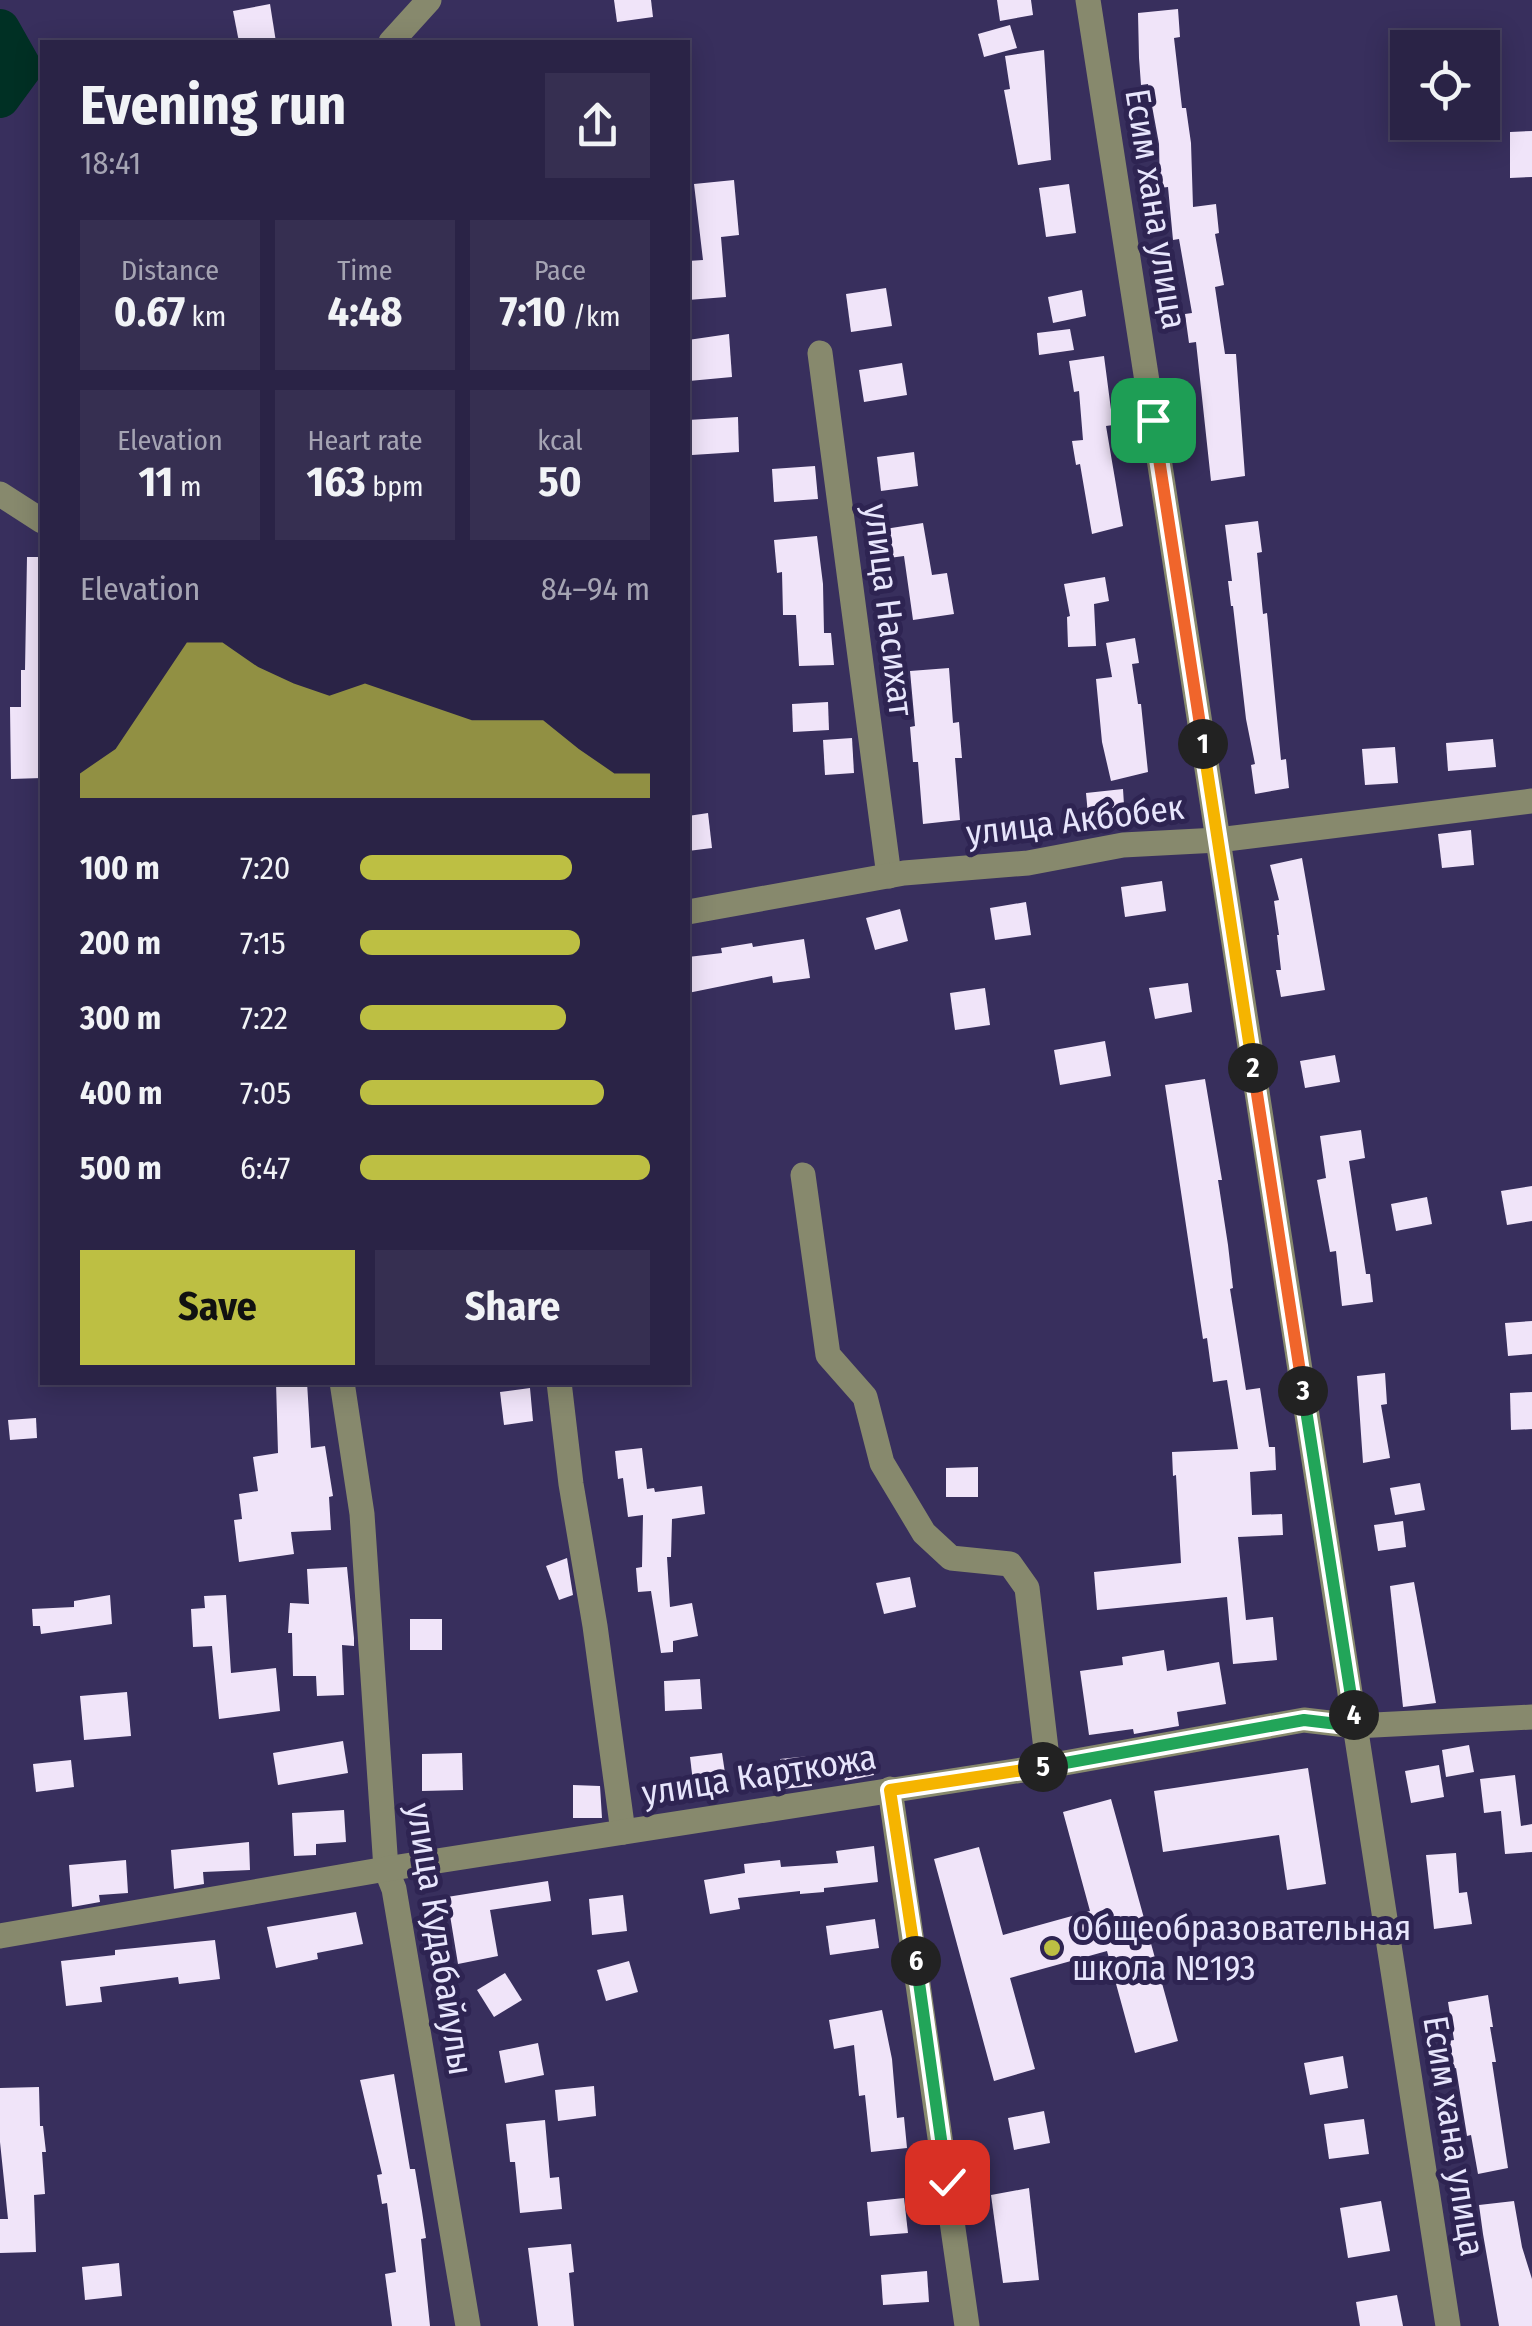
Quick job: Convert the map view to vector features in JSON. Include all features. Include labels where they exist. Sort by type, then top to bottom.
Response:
[{"type":"street","points":[[393,40],[428,0]]},
{"type":"street","name":"Есим хана улица","points":[[1088,0],[1448,2326]]},
{"type":"street","name":"улица Насихат","points":[[820,353],[889,876]]},
{"type":"street","points":[[0,494],[40,520]]},
{"type":"street","name":"улица Акбобек","points":[[690,912],[889,876],[1028,863],[1123,846],[1218,840],[1532,801]]},
{"type":"street","points":[[803,1175],[828,1354],[865,1397],[882,1463],[924,1533],[951,1558],[1010,1564],[1027,1588],[1048,1766]]},
{"type":"street","name":"улица Кудабайулы","points":[[342,1385],[362,1514],[386,1869],[394,1889],[468,2326]]},
{"type":"street","points":[[560,1385],[571,1484],[623,1832]]},
{"type":"street","name":"улица Карткожа","points":[[0,1936],[386,1869],[1048,1766],[1304,1720],[1355,1726],[1532,1716]]},
{"type":"street","points":[[890,1790],[967,2326]]},
{"type":"building","points":[[614,0],[651,0],[653,17],[617,22]]},
{"type":"building","points":[[997,0],[1031,0],[1033,15],[1000,21]]},
{"type":"building","points":[[270,4],[276,40],[239,40],[233,11]]},
{"type":"building","points":[[1178,9],[1180,37],[1174,38],[1182,108],[1186,108],[1191,143],[1193,207],[1216,204],[1219,233],[1215,234],[1224,285],[1215,287],[1225,354],[1236,354],[1245,476],[1211,481],[1196,342],[1189,343],[1185,314],[1192,313],[1179,239],[1173,240],[1168,187],[1160,188],[1159,144],[1148,84],[1141,85],[1139,58],[1138,13]]},
{"type":"building","points":[[1010,25],[1017,48],[984,57],[978,34]]},
{"type":"building","points":[[1044,50],[1051,160],[1018,165],[1004,90],[1010,89],[1005,56]]},
{"type":"building","points":[[1532,131],[1532,177],[1510,178],[1510,132]]},
{"type":"building","points":[[734,180],[739,235],[721,237],[726,297],[690,300],[690,261],[703,260],[694,184]]},
{"type":"building","points":[[1069,184],[1076,233],[1046,237],[1039,188]]},
{"type":"building","points":[[886,288],[892,326],[851,332],[846,294]]},
{"type":"building","points":[[1082,290],[1086,316],[1053,323],[1048,297]]},
{"type":"building","points":[[1070,329],[1074,350],[1039,355],[1037,333]]},
{"type":"building","points":[[729,334],[732,377],[690,381],[690,340]]},
{"type":"building","points":[[1104,356],[1113,425],[1106,426],[1123,526],[1092,534],[1072,441],[1083,440],[1079,391],[1074,392],[1069,361]]},
{"type":"building","points":[[902,363],[907,395],[864,402],[859,370]]},
{"type":"building","points":[[738,417],[739,452],[692,455],[690,420]]},
{"type":"building","points":[[914,452],[918,486],[881,491],[877,457]]},
{"type":"building","points":[[815,466],[818,499],[774,502],[772,469]]},
{"type":"building","points":[[1258,521],[1263,614],[1267,613],[1281,760],[1286,759],[1289,788],[1255,794],[1251,765],[1255,764],[1231,606],[1225,525]]},
{"type":"building","points":[[923,523],[932,575],[947,573],[954,614],[913,620],[904,556],[889,558],[885,529]]},
{"type":"building","points":[[817,536],[824,633],[831,633],[834,665],[799,666],[796,615],[783,615],[782,572],[777,573],[774,540]]},
{"type":"building","points":[[27,557],[40,557],[40,778],[11,779],[10,707],[21,707],[21,670],[25,670]]},
{"type":"building","points":[[1105,577],[1109,601],[1094,604],[1096,646],[1068,647],[1070,616],[1064,584]]},
{"type":"building","points":[[1135,638],[1139,663],[1132,664],[1141,704],[1148,772],[1111,781],[1102,742],[1096,679],[1112,677],[1106,643]]},
{"type":"building","points":[[949,668],[953,723],[959,722],[962,758],[955,758],[960,820],[923,824],[918,762],[913,762],[910,727],[915,726],[910,671]]},
{"type":"building","points":[[828,702],[829,730],[793,732],[792,704]]},
{"type":"building","points":[[852,738],[854,773],[825,775],[823,740]]},
{"type":"building","points":[[1493,739],[1496,767],[1448,771],[1446,743]]},
{"type":"building","points":[[1395,747],[1398,783],[1365,785],[1362,749]]},
{"type":"building","points":[[1123,789],[1125,821],[1089,826],[1086,793]]},
{"type":"building","points":[[708,813],[712,848],[690,851],[690,816]]},
{"type":"building","points":[[1471,830],[1474,865],[1442,868],[1438,834]]},
{"type":"building","points":[[1302,858],[1325,990],[1281,997],[1276,970],[1281,970],[1274,901],[1279,900],[1270,865]]},
{"type":"building","points":[[1162,881],[1166,911],[1125,917],[1121,887]]},
{"type":"building","points":[[1026,902],[1031,935],[995,940],[990,908]]},
{"type":"building","points":[[900,909],[908,941],[875,950],[866,918]]},
{"type":"building","points":[[804,939],[810,978],[773,983],[772,976],[690,993],[690,957],[722,953],[721,948],[752,943],[753,947]]},
{"type":"building","points":[[1188,983],[1192,1012],[1155,1019],[1149,988]]},
{"type":"building","points":[[985,988],[990,1025],[955,1030],[950,993]]},
{"type":"building","points":[[1105,1041],[1111,1076],[1060,1085],[1054,1050]]},
{"type":"building","points":[[1335,1055],[1340,1082],[1305,1088],[1300,1061]]},
{"type":"building","points":[[1205,1079],[1222,1180],[1218,1180],[1233,1288],[1230,1289],[1246,1390],[1260,1388],[1269,1447],[1275,1447],[1276,1470],[1250,1472],[1252,1515],[1282,1514],[1283,1535],[1238,1537],[1246,1620],[1273,1617],[1277,1660],[1233,1664],[1227,1597],[1097,1610],[1094,1572],[1181,1563],[1172,1452],[1238,1449],[1227,1380],[1213,1382],[1207,1338],[1203,1339],[1165,1085]]},
{"type":"building","points":[[1361,1130],[1365,1158],[1349,1161],[1373,1302],[1342,1306],[1336,1251],[1330,1252],[1317,1180],[1326,1178],[1320,1136]]},
{"type":"building","points":[[1532,1186],[1532,1221],[1507,1225],[1501,1191]]},
{"type":"building","points":[[1427,1197],[1432,1224],[1396,1231],[1391,1204]]},
{"type":"building","points":[[1532,1321],[1532,1354],[1508,1356],[1505,1323]]},
{"type":"building","points":[[1385,1373],[1387,1404],[1381,1405],[1390,1458],[1363,1463],[1357,1376]]},
{"type":"building","points":[[276,1385],[307,1385],[311,1448],[325,1446],[333,1496],[329,1497],[331,1530],[291,1532],[294,1554],[239,1562],[234,1520],[242,1519],[239,1494],[258,1491],[253,1457],[278,1453]]},
{"type":"building","points":[[530,1388],[533,1421],[504,1425],[500,1392]]},
{"type":"building","points":[[1532,1392],[1532,1429],[1511,1430],[1510,1393]]},
{"type":"building","points":[[36,1418],[37,1438],[10,1440],[8,1420]]},
{"type":"building","points":[[642,1448],[647,1489],[654,1488],[655,1492],[702,1486],[705,1514],[672,1519],[671,1557],[667,1557],[670,1607],[692,1603],[698,1636],[673,1641],[673,1652],[661,1653],[651,1591],[638,1592],[636,1568],[642,1567],[643,1515],[628,1517],[623,1478],[618,1479],[615,1451]]},
{"type":"building","points":[[978,1467],[978,1497],[946,1497],[946,1468]]},
{"type":"building","points":[[1420,1483],[1425,1510],[1395,1515],[1390,1488]]},
{"type":"building","points":[[1403,1521],[1406,1547],[1378,1551],[1374,1525]]},
{"type":"building","points":[[567,1558],[573,1595],[559,1600],[546,1566]]},
{"type":"building","points":[[347,1567],[354,1646],[342,1645],[344,1695],[317,1696],[316,1676],[293,1676],[292,1633],[288,1633],[290,1603],[309,1604],[307,1569]]},
{"type":"building","points":[[910,1577],[916,1607],[884,1614],[876,1583]]},
{"type":"building","points":[[1414,1582],[1436,1703],[1403,1707],[1390,1586]]},
{"type":"building","points":[[110,1595],[112,1624],[41,1634],[40,1626],[33,1626],[32,1609],[74,1607],[74,1601]]},
{"type":"building","points":[[226,1595],[231,1673],[276,1668],[280,1711],[219,1719],[212,1646],[193,1647],[191,1609],[205,1608],[204,1596]]},
{"type":"building","points":[[410,1619],[442,1619],[442,1650],[410,1650]]},
{"type":"building","points":[[1164,1650],[1167,1671],[1219,1662],[1226,1704],[1177,1712],[1179,1726],[1134,1734],[1133,1729],[1089,1735],[1080,1671],[1123,1665],[1122,1657]]},
{"type":"building","points":[[700,1679],[702,1709],[665,1711],[664,1681]]},
{"type":"building","points":[[127,1692],[131,1736],[84,1740],[80,1696]]},
{"type":"building","points":[[343,1741],[348,1773],[278,1785],[273,1753]]},
{"type":"building","points":[[1469,1745],[1474,1772],[1446,1777],[1442,1750]]},
{"type":"building","points":[[867,1747],[874,1775],[845,1781],[839,1754]]},
{"type":"building","points":[[462,1753],[463,1790],[422,1791],[422,1754]]},
{"type":"building","points":[[722,1753],[728,1793],[695,1798],[690,1757]]},
{"type":"building","points":[[810,1756],[812,1786],[782,1789],[780,1759]]},
{"type":"building","points":[[71,1760],[74,1787],[36,1792],[33,1764]]},
{"type":"building","points":[[1439,1765],[1444,1797],[1411,1803],[1405,1771]]},
{"type":"building","points":[[1308,1768],[1326,1884],[1287,1890],[1279,1835],[1163,1852],[1154,1791]]},
{"type":"building","points":[[1515,1775],[1521,1826],[1532,1824],[1532,1852],[1505,1854],[1501,1811],[1484,1813],[1480,1779]]},
{"type":"building","points":[[573,1785],[600,1786],[602,1818],[573,1818]]},
{"type":"building","points":[[1111,1799],[1178,2041],[1135,2053],[1107,1951],[1010,1978],[1035,2069],[994,2081],[934,1859],[979,1847],[1003,1935],[1090,1911],[1063,1812]]},
{"type":"building","points":[[344,1810],[346,1842],[316,1844],[316,1855],[294,1856],[292,1813]]},
{"type":"building","points":[[249,1842],[250,1870],[203,1872],[204,1884],[174,1889],[171,1850]]},
{"type":"building","points":[[874,1846],[878,1882],[824,1888],[824,1892],[738,1898],[740,1909],[710,1914],[704,1880],[745,1873],[744,1864],[780,1860],[781,1867],[838,1863],[836,1851]]},
{"type":"building","points":[[1456,1853],[1459,1893],[1467,1892],[1472,1924],[1434,1929],[1426,1855]]},
{"type":"building","points":[[126,1860],[128,1893],[99,1895],[100,1902],[72,1907],[69,1865]]},
{"type":"building","points":[[548,1881],[551,1901],[490,1910],[498,1956],[458,1964],[447,1897]]},
{"type":"building","points":[[623,1895],[627,1931],[592,1935],[589,1899]]},
{"type":"building","points":[[356,1912],[363,1944],[317,1953],[318,1959],[276,1968],[267,1927]]},
{"type":"building","points":[[875,1919],[879,1948],[830,1955],[826,1926]]},
{"type":"building","points":[[215,1940],[220,1979],[179,1984],[178,1977],[100,1987],[102,2002],[66,2006],[61,1961],[115,1955],[115,1950]]},
{"type":"building","points":[[629,1961],[638,1992],[606,2001],[597,1970]]},
{"type":"building","points":[[505,1973],[522,2000],[494,2017],[477,1990]]},
{"type":"building","points":[[1488,1995],[1496,2062],[1492,2062],[1508,2168],[1478,2174],[1471,2135],[1467,2136],[1456,2068],[1452,2069],[1448,2041],[1454,2040],[1448,2002]]},
{"type":"building","points":[[882,2010],[892,2059],[897,2118],[904,2117],[907,2148],[871,2152],[865,2095],[859,2096],[854,2045],[834,2049],[829,2020]]},
{"type":"building","points":[[538,2043],[544,2075],[505,2083],[499,2051]]},
{"type":"building","points":[[1343,2056],[1348,2088],[1310,2095],[1304,2063]]},
{"type":"building","points":[[394,2074],[426,2238],[421,2239],[430,2326],[392,2326],[385,2274],[396,2272],[387,2203],[382,2204],[377,2175],[382,2174],[360,2080]]},
{"type":"building","points":[[594,2086],[596,2116],[558,2121],[555,2090]]},
{"type":"building","points":[[39,2087],[40,2126],[46,2152],[42,2152],[45,2194],[34,2195],[36,2252],[0,2253],[0,2219],[8,2219],[0,2142],[0,2088]]},
{"type":"building","points":[[1044,2111],[1050,2143],[1014,2150],[1008,2118]]},
{"type":"building","points":[[1364,2119],[1369,2154],[1329,2159],[1324,2124]]},
{"type":"building","points":[[545,2120],[550,2178],[559,2177],[562,2209],[520,2213],[506,2124]]},
{"type":"building","points":[[1029,2188],[1039,2280],[1003,2283],[991,2195]]},
{"type":"building","points":[[904,2198],[908,2233],[870,2236],[867,2202]]},
{"type":"building","points":[[1381,2201],[1390,2251],[1348,2258],[1340,2208]]},
{"type":"building","points":[[1514,2201],[1532,2279],[1532,2326],[1499,2326],[1483,2234],[1479,2205]]},
{"type":"building","points":[[571,2244],[574,2272],[569,2273],[574,2326],[538,2326],[528,2248]]},
{"type":"building","points":[[119,2263],[122,2296],[85,2300],[82,2267]]},
{"type":"building","points":[[927,2271],[929,2302],[883,2305],[881,2275]]},
{"type":"building","points":[[1397,2295],[1403,2326],[1360,2326],[1356,2302]]},
{"type":"waterway","points":[[0,29],[22,68],[0,98]]},
{"type":"place","name":"Общеобразовательная школа №193","points":[[1052,1948]]},
{"type":"route","points":[[947,2182],[890,1790],[1304,1720],[1355,1726],[1153,420]]}]
